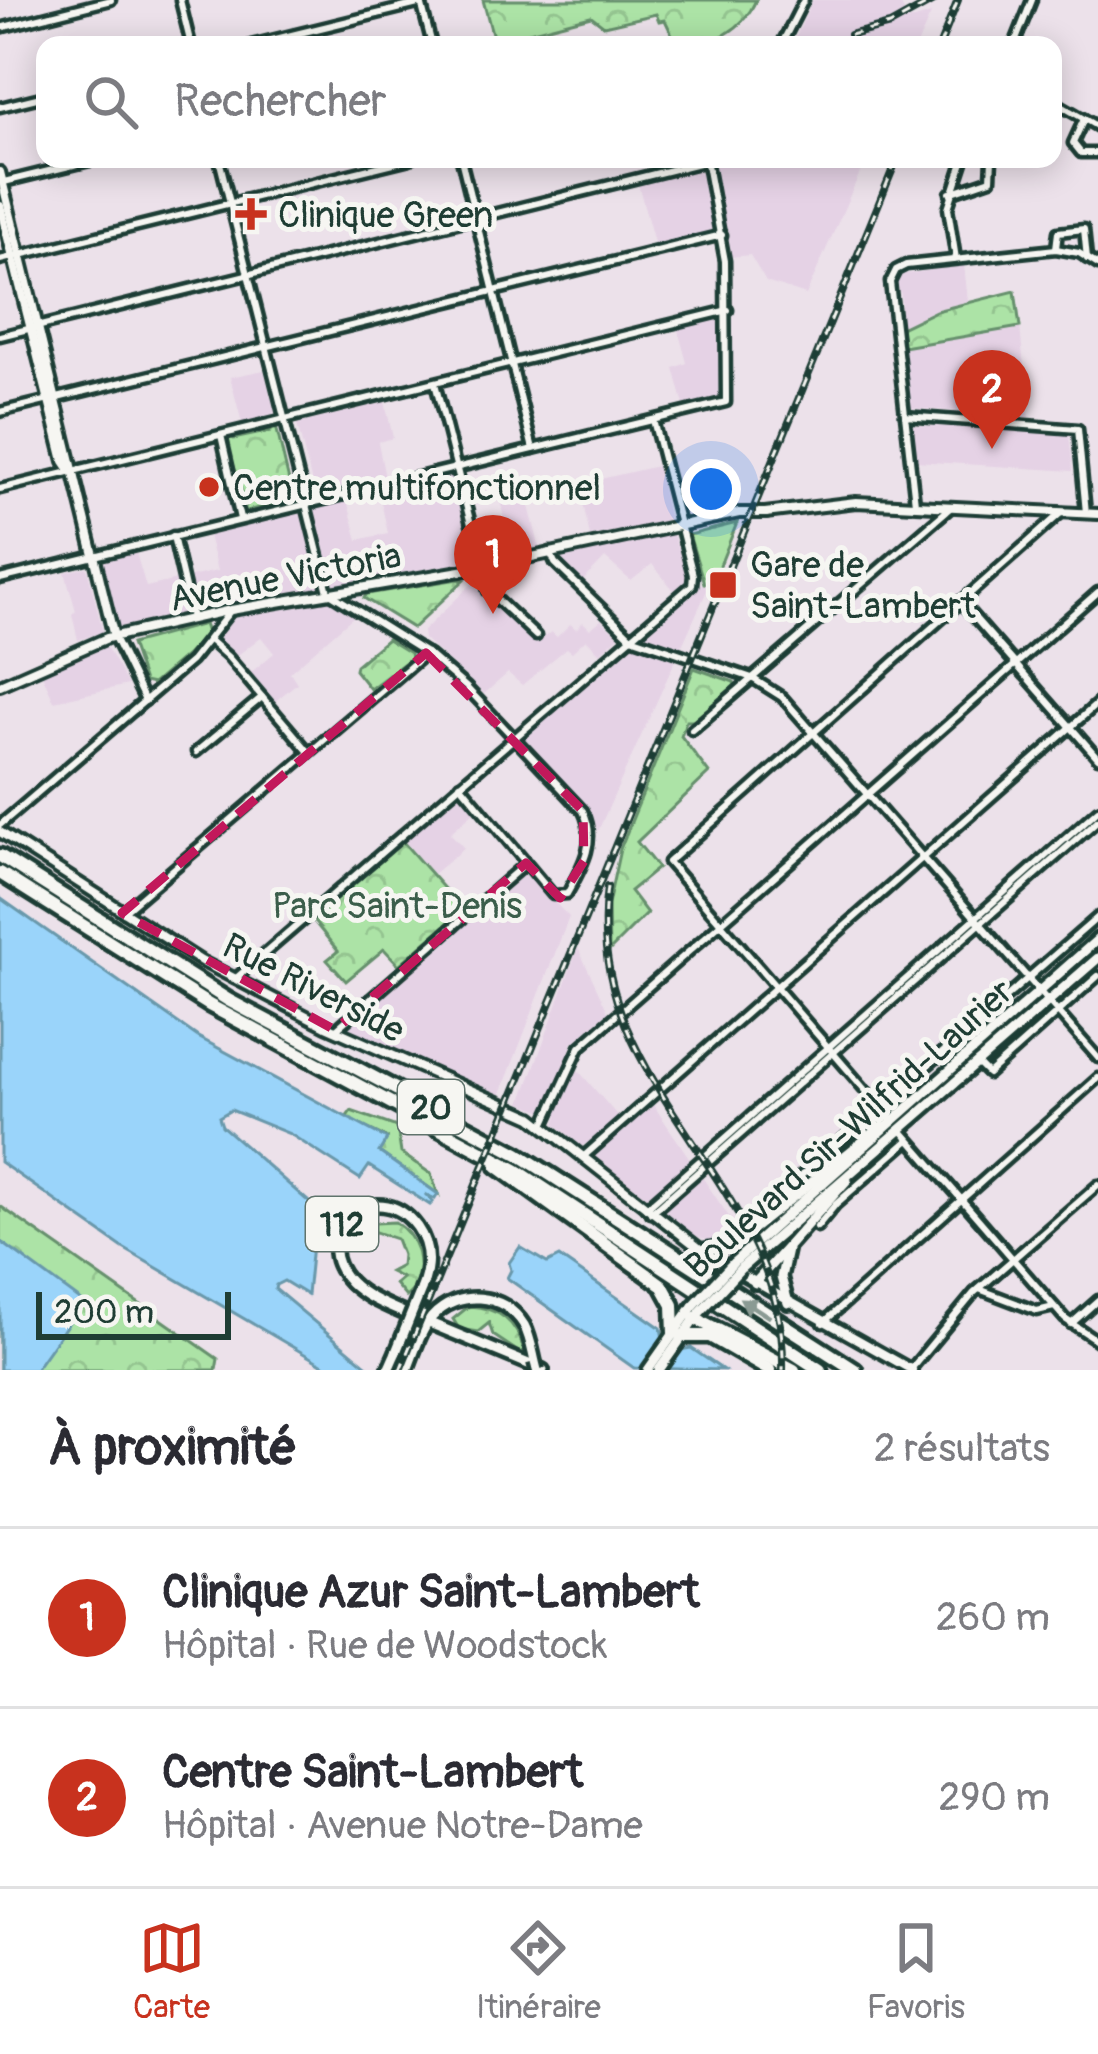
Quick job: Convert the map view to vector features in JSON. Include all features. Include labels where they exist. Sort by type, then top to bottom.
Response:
[{"type":"highway","name":"20","points":[[0,856],[228,1000],[518,1154],[855,1370]]},
{"type":"highway","name":"20","points":[[0,873],[199,999],[533,1180],[820,1370]]},
{"type":"highway","points":[[463,1139],[529,1192],[662,1285],[673,1306],[675,1339],[710,1336],[769,1370]]},
{"type":"highway","points":[[696,1312],[794,1370]]},
{"type":"main road","name":"Boulevard Sir-Wilfrid-Laurier","points":[[648,1370],[737,1265],[892,1120],[1098,939]]},
{"type":"main road","name":"Boulevard Sir-Wilfrid-Laurier","points":[[737,1265],[857,1168],[906,1136],[978,1064],[1098,958]]},
{"type":"main road","points":[[906,1136],[902,1121],[913,1102]]},
{"type":"main road","points":[[701,1250],[736,1241],[892,1120]]},
{"type":"main road","points":[[818,1188],[852,1150]]},
{"type":"main road","points":[[755,1283],[857,1168]]},
{"type":"main road","name":"112","points":[[388,1370],[428,1269],[427,1248],[408,1217],[394,1208],[376,1205],[348,1217],[335,1246],[341,1271],[362,1292],[408,1315]]},
{"type":"main road","points":[[788,1246],[781,1277],[788,1303]]},
{"type":"main road","points":[[407,1370],[436,1314],[458,1300],[475,1298],[499,1302],[516,1314],[538,1367]]},
{"type":"main road","points":[[432,1324],[538,1367]]},
{"type":"main road","name":"Boulevard Sir-Wilfrid-Laurier","points":[[659,1370],[675,1339]]},
{"type":"street","points":[[0,28],[111,0]]},
{"type":"street","points":[[180,0],[188,36]]},
{"type":"street","points":[[786,36],[804,0]]},
{"type":"street","points":[[1018,36],[1032,0]]},
{"type":"street","points":[[286,36],[421,2],[430,36]]},
{"type":"street","points":[[0,107],[36,98]]},
{"type":"street","points":[[1062,106],[1098,128]]},
{"type":"street","points":[[1084,119],[1075,133],[1076,150],[1098,153]]},
{"type":"street","points":[[54,168],[1,179],[64,461],[71,471],[114,638],[145,701]]},
{"type":"street","points":[[222,168],[328,592],[425,652],[583,811],[590,830],[571,889],[560,898],[554,895],[460,784]]},
{"type":"street","points":[[0,260],[373,168]]},
{"type":"street","points":[[463,168],[533,448]]},
{"type":"street","points":[[0,336],[674,168]]},
{"type":"street","points":[[0,579],[727,402],[728,310],[722,236],[708,168]]},
{"type":"street","points":[[956,259],[950,194],[960,168]]},
{"type":"street","points":[[950,194],[991,179],[992,168]]},
{"type":"street","points":[[0,206],[17,255]]},
{"type":"street","points":[[1056,248],[1058,232],[1084,229],[1087,259]]},
{"type":"street","points":[[0,412],[722,236]]},
{"type":"street","points":[[915,503],[891,277],[906,265],[1056,248],[1098,265]]},
{"type":"street","points":[[0,489],[728,310]]},
{"type":"street","points":[[435,383],[488,591],[536,636]]},
{"type":"street","points":[[905,416],[1078,428],[1086,513]]},
{"type":"street","points":[[235,979],[693,583],[652,420]]},
{"type":"street","points":[[220,435],[240,520]]},
{"type":"street","name":"Avenue Victoria","points":[[0,686],[76,648],[231,610],[730,518],[856,502],[1098,514]]},
{"type":"street","points":[[692,730],[953,506]]},
{"type":"street","points":[[892,1120],[668,862],[1062,512]]},
{"type":"street","points":[[173,536],[192,619]]},
{"type":"street","points":[[550,552],[555,563],[631,637],[752,678],[782,697],[1098,1058]]},
{"type":"street","points":[[356,609],[360,587]]},
{"type":"street","points":[[544,1125],[580,1047],[1098,592]]},
{"type":"street","points":[[960,602],[1098,758]]},
{"type":"street","points":[[0,829],[145,701],[209,640],[231,610]]},
{"type":"street","points":[[209,640],[309,752]]},
{"type":"street","points":[[122,913],[425,652]]},
{"type":"street","points":[[196,752],[262,697]]},
{"type":"street","points":[[583,1157],[1098,703]]},
{"type":"street","points":[[978,920],[1098,810]]},
{"type":"street","points":[[648,1210],[1098,820]]},
{"type":"street","name":"Rue Riverside","points":[[0,829],[122,913],[235,979],[335,1030],[519,1110],[701,1250],[912,1370]]},
{"type":"street","points":[[335,1030],[526,863]]},
{"type":"street","points":[[772,1214],[776,1197],[1098,917]]},
{"type":"street","points":[[978,1064],[988,1074],[1098,976]]},
{"type":"street","points":[[823,1323],[1098,1078]]},
{"type":"street","points":[[817,1227],[906,1136],[1054,1307],[1098,1341]]},
{"type":"street","points":[[912,1370],[979,1289],[1098,1186]]},
{"type":"street","points":[[979,1289],[1037,1311],[1054,1307]]},
{"type":"street","points":[[1071,1324],[1098,1300]]},
{"type":"highlighted area","points":[[426,653],[583,811],[584,861],[560,898],[526,863],[335,1030],[122,913]]},
{"type":"shaded area","points":[[813,0],[899,0],[908,21],[931,14],[921,36],[796,36]]},
{"type":"shaded area","points":[[714,168],[862,168],[806,295],[766,282],[750,255],[730,257]]},
{"type":"shaded area","points":[[696,169],[705,175],[713,231],[655,246],[638,184]]},
{"type":"shaded area","points":[[964,265],[968,301],[901,328],[899,275]]},
{"type":"shaded area","points":[[718,316],[723,322],[723,396],[684,405],[674,368],[687,363],[677,326]]},
{"type":"shaded area","points":[[1020,327],[1029,417],[910,408],[903,347]]},
{"type":"shaded area","points":[[264,370],[275,412],[269,418],[242,423],[230,377]]},
{"type":"shaded area","points":[[385,402],[393,438],[378,442],[385,478],[315,495],[297,424]]},
{"type":"shaded area","points":[[911,428],[1069,434],[1073,471],[915,461]]},
{"type":"shaded area","points":[[657,466],[669,521],[590,536],[579,484]]},
{"type":"shaded area","points":[[454,474],[467,526],[504,519],[501,504],[527,498],[540,549],[230,603],[124,630],[114,626],[101,565],[104,560],[136,553],[146,587],[217,571],[208,535],[347,500],[358,540],[388,533],[379,493]]},
{"type":"shaded area","points":[[673,535],[688,576],[676,593],[652,564],[631,581],[605,558],[583,581],[562,562],[560,552]]},
{"type":"shaded area","points":[[87,567],[103,632],[78,640],[65,572]]},
{"type":"shaded area","points":[[480,576],[490,600],[535,644],[551,632],[557,637],[570,624],[576,629],[583,622],[590,629],[601,620],[619,636],[600,653],[586,639],[572,652],[567,648],[522,685],[508,673],[484,694],[424,639],[423,631]]},
{"type":"shaded area","points":[[698,583],[709,586],[598,831],[589,809],[521,735]]},
{"type":"shaded area","points":[[332,598],[354,616],[290,672],[297,683],[273,703],[248,675],[274,653],[261,637],[234,658],[216,638],[236,613]]},
{"type":"shaded area","points":[[105,645],[128,685],[54,701],[41,672]]},
{"type":"shaded area","points":[[458,792],[475,811],[450,833],[464,848],[432,875],[402,841]]},
{"type":"shaded area","points":[[523,870],[569,917],[500,1096],[339,1028]]},
{"type":"shaded area","points":[[578,948],[608,1012],[572,1044],[565,1065],[578,1070],[621,1120],[648,1097],[740,1233],[733,1237],[712,1242],[694,1235],[663,1213],[668,1204],[654,1191],[647,1197],[595,1157],[599,1150],[590,1141],[582,1146],[555,1124],[558,1116],[521,1103]]},
{"type":"green space","points":[[483,0],[756,0],[742,21],[721,36],[673,36],[656,14],[604,26],[591,16],[513,36],[493,36]]},
{"type":"green space","points":[[1015,291],[1020,327],[903,347],[901,328],[936,311]]},
{"type":"green space","points":[[276,426],[293,498],[244,512],[246,505],[226,441],[230,436],[271,431],[269,427]]},
{"type":"green space","points":[[737,523],[712,585],[704,583],[689,535]]},
{"type":"green space","points":[[464,580],[413,628],[364,598],[367,594]]},
{"type":"green space","points":[[204,624],[207,633],[187,655],[153,684],[144,682],[131,644]]},
{"type":"green space","points":[[387,639],[411,658],[370,689],[356,665]]},
{"type":"green space","points":[[694,668],[734,682],[736,689],[699,721],[686,721],[681,736],[709,773],[637,842],[658,868],[630,891],[647,913],[609,951],[608,905],[620,849]]},
{"type":"green space","name":"Parc Saint-Denis","points":[[402,841],[463,910],[399,965],[384,949],[346,981],[327,960],[338,951],[311,918]]},
{"type":"green space","points":[[351,1111],[397,1127],[401,1153],[431,1174],[438,1194],[379,1152],[387,1138],[346,1118]]},
{"type":"green space","points":[[0,1206],[218,1359],[216,1370],[0,1370]]},
{"type":"green space","points":[[395,1222],[409,1234],[418,1257],[419,1284],[406,1297],[395,1284],[402,1278],[390,1272],[401,1266],[396,1239],[369,1230],[375,1223]]},
{"type":"green space","points":[[469,1306],[505,1318],[524,1351],[520,1353],[493,1335],[489,1323],[478,1332],[459,1329],[453,1319]]},
{"type":"water","points":[[0,898],[198,1037],[387,1139],[379,1152],[438,1194],[435,1199],[425,1194],[433,1202],[430,1205],[369,1166],[360,1179],[290,1134],[231,1110],[219,1117],[222,1126],[309,1202],[315,1214],[307,1295],[284,1281],[275,1289],[372,1370],[332,1370],[123,1248],[0,1162]]},
{"type":"water","points":[[0,1241],[83,1302],[35,1370],[0,1370]]},
{"type":"water","points":[[520,1247],[547,1263],[559,1257],[661,1328],[663,1338],[680,1350],[691,1348],[723,1370],[634,1368],[507,1278],[509,1263]]},
{"type":"railway","points":[[850,35],[890,25],[935,0]]},
{"type":"railway","points":[[944,36],[958,0]]},
{"type":"railway","points":[[400,1370],[893,168]]},
{"type":"railway","points":[[607,887],[607,957],[624,1020],[652,1078],[754,1243],[776,1303],[783,1370]]},
{"type":"place","name":"Clinique Green","points":[[251,214]]},
{"type":"place","name":"Centre Saint-Lambert","points":[[992,449]]},
{"type":"place","name":"Centre multifonctionnel","points":[[209,487]]},
{"type":"place","name":"Gare de Saint-Lambert","points":[[723,585]]},
{"type":"place","name":"Clinique Azur Saint-Lambert","points":[[493,614]]}]
